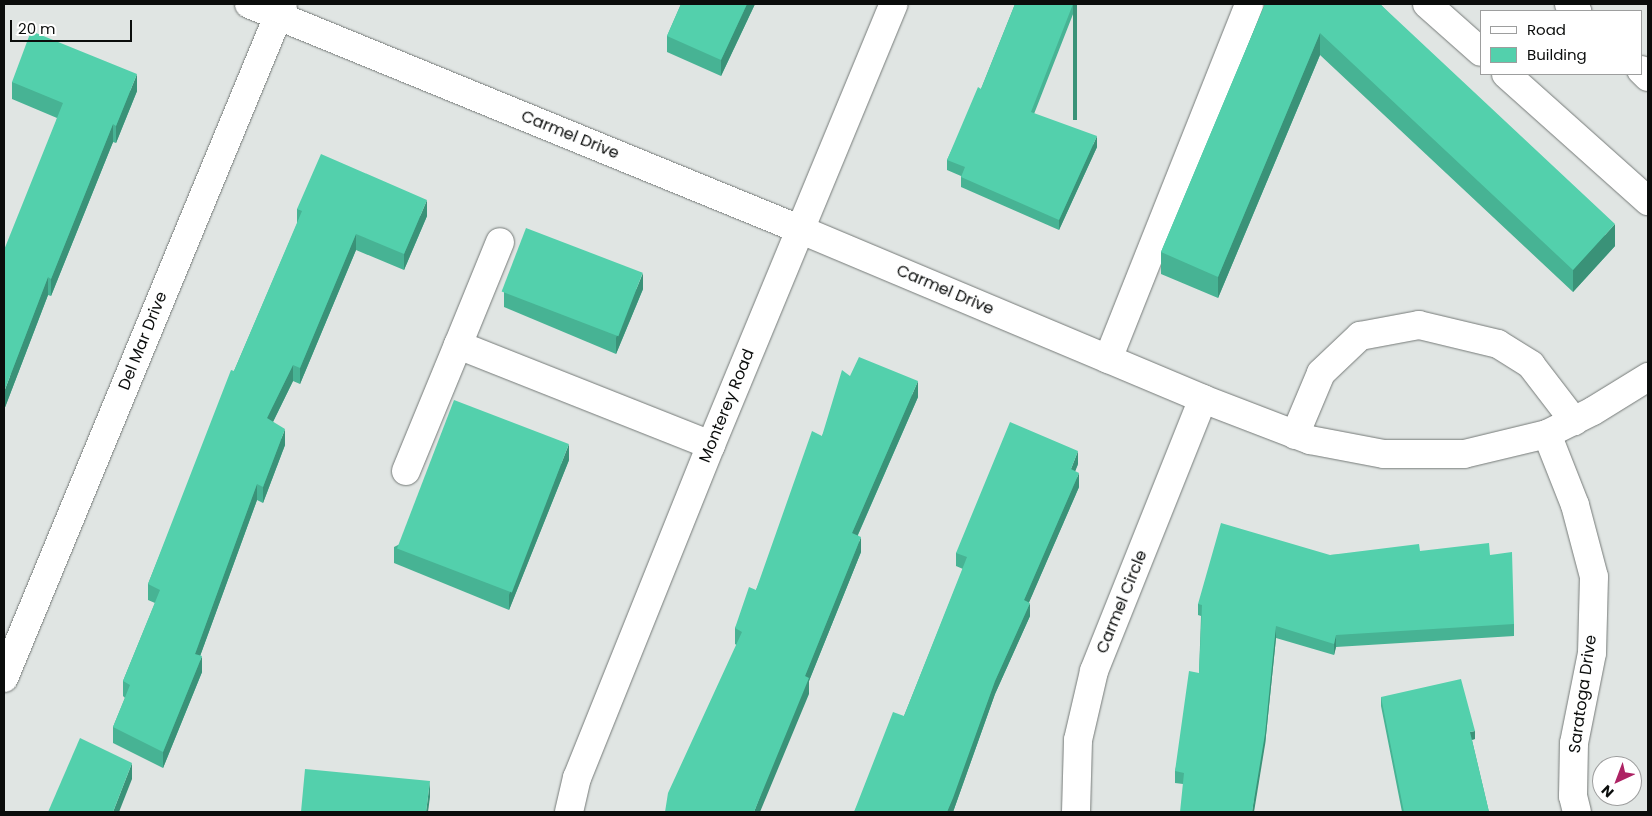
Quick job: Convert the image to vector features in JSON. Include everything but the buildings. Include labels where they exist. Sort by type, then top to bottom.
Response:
[{"type":"street","name":"Carmel Drive","points":[[249,4],[280,10],[1203,399],[1295,435],[1384,454],[1464,454],[1547,434],[1574,421],[1648,377]]},
{"type":"street","name":"Monterey Road","points":[[569,812],[577,778],[799,228],[894,4]]},
{"type":"street","points":[[1108,359],[1249,4]]},
{"type":"street","points":[[1427,4],[1480,51]]},
{"type":"street","name":"Del Mar Drive","points":[[4,678],[280,10]]},
{"type":"street","points":[[1507,75],[1648,201]]},
{"type":"street","points":[[406,471],[500,242]]},
{"type":"street","points":[[1295,435],[1321,373],[1360,336],[1419,325],[1498,344],[1531,366],[1574,421]]},
{"type":"street","points":[[458,345],[711,445]]},
{"type":"street","name":"Carmel Circle","points":[[1076,812],[1078,740],[1094,671],[1203,399]]},
{"type":"street","name":"Saratoga Drive","points":[[1547,434],[1575,506],[1594,578],[1592,653],[1574,743],[1573,796],[1577,812]]}]
